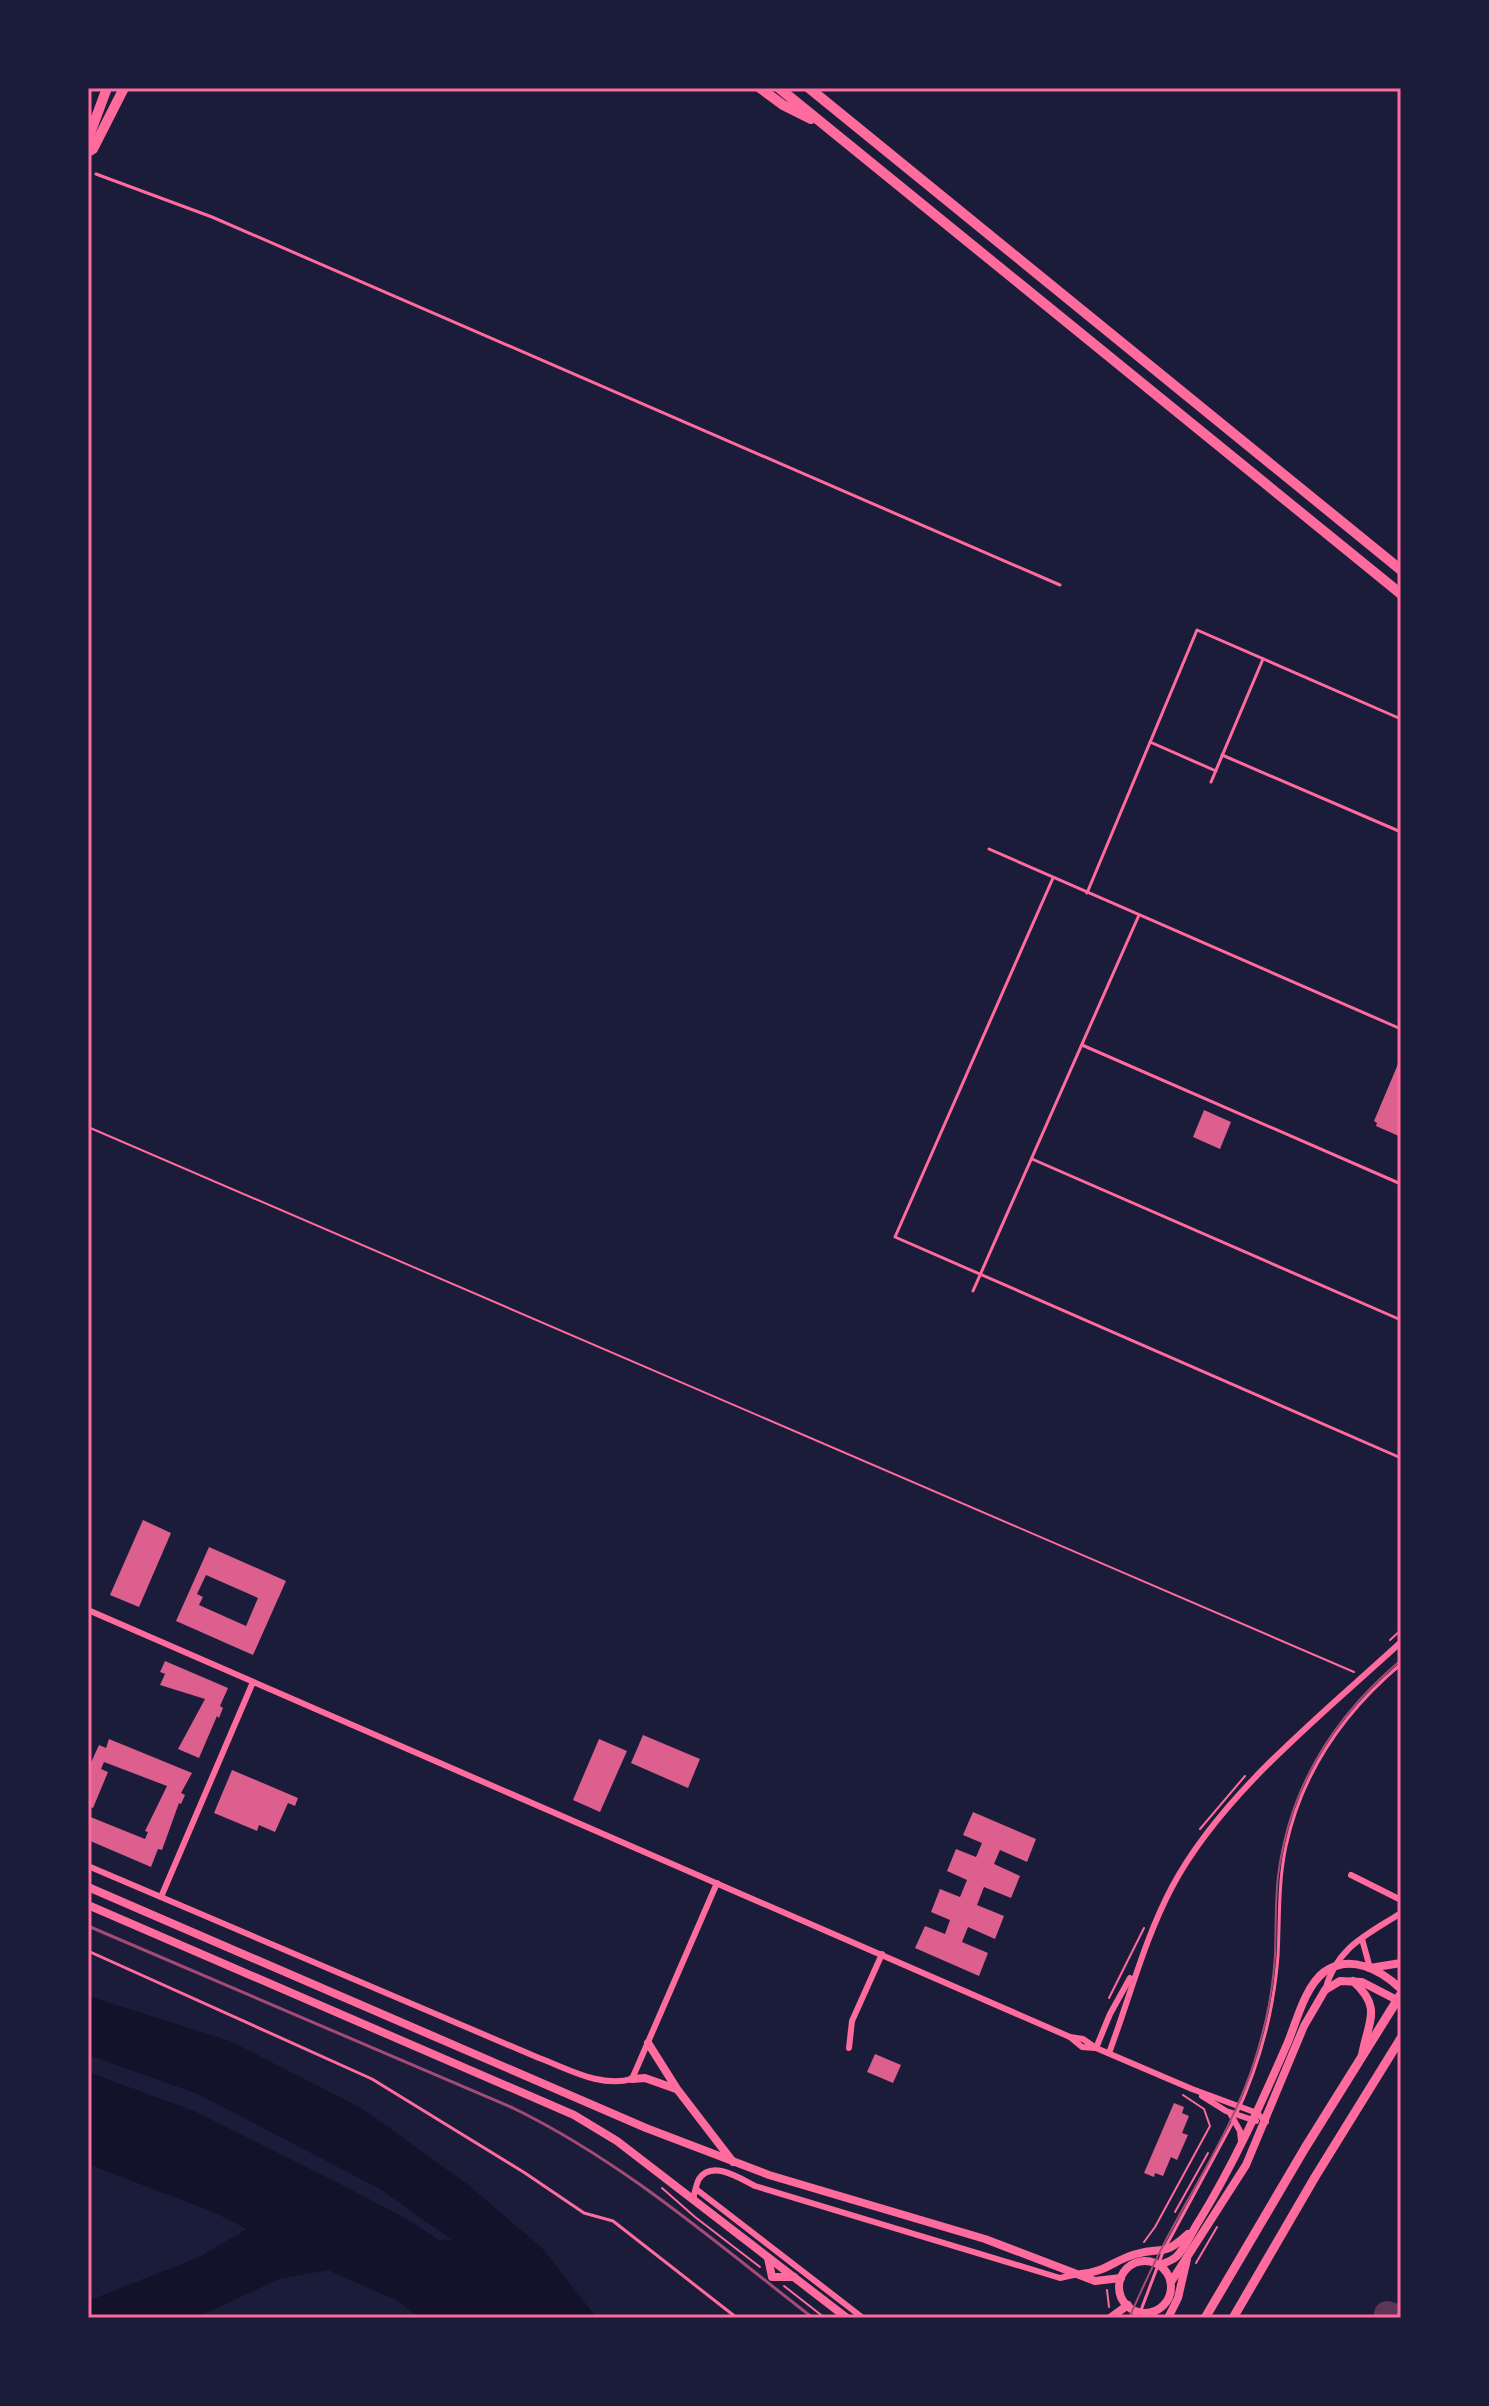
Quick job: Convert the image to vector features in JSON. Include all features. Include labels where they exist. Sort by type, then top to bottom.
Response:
[{"type":"highway","points":[[88,139],[107,88]]},
{"type":"highway","points":[[88,152],[93,149],[124,88]]},
{"type":"highway","points":[[760,88],[783,105],[830,130]]},
{"type":"highway","points":[[779,88],[1401,594]]},
{"type":"highway","points":[[812,88],[1401,570]]},
{"type":"main road","points":[[88,1887],[733,2162],[985,2239],[1078,2274],[1105,2282],[1121,2278]]},
{"type":"main road","points":[[88,1905],[574,2115],[694,2194],[847,2318]]},
{"type":"main road","points":[[1160,2265],[1176,2257],[1242,2145],[1319,1977],[1331,1968],[1345,1964],[1370,1968],[1401,1963]]},
{"type":"main road","points":[[1370,1968],[1400,1996]]},
{"type":"main road","points":[[1171,2282],[1246,2165],[1304,2026],[1325,1990],[1340,1981],[1353,1981],[1400,1996]]},
{"type":"main road","points":[[1353,1981],[1368,1996],[1373,2013],[1362,2055]]},
{"type":"main road","points":[[1205,2318],[1400,1996]]},
{"type":"main road","points":[[1233,2318],[1401,2038]]},
{"type":"main road","points":[[648,2043],[677,2089],[733,2162]]},
{"type":"main road","points":[[632,2079],[645,2078],[677,2089]]},
{"type":"main road","points":[[1078,2274],[1102,2271],[1132,2255],[1163,2252],[1195,2228]]},
{"type":"main road","points":[[1168,2318],[1180,2292],[1188,2254]]},
{"type":"main road","points":[[768,2257],[772,2277],[794,2277]]},
{"type":"main road","points":[[1149,2261],[1160,2265],[1171,2282],[1170,2296],[1158,2314],[1142,2315],[1128,2305],[1120,2290],[1121,2278],[1137,2262],[1149,2261]]},
{"type":"main road","points":[[1110,2318],[1128,2305]]},
{"type":"street","points":[[88,1610],[1070,2037],[1083,2039],[1096,2048],[1192,2089],[1241,2106],[1266,2122]]},
{"type":"street","points":[[1096,2048],[1172,1887],[1214,1823],[1251,1782],[1401,1642]]},
{"type":"street","points":[[161,1897],[253,1682]]},
{"type":"street","points":[[88,1866],[539,2058],[602,2081],[617,2083],[632,2079],[717,1883]]},
{"type":"street","points":[[1351,1875],[1401,1900]]},
{"type":"street","points":[[1325,1990],[1331,1968],[1341,1955],[1401,1913]]},
{"type":"street","points":[[1362,1939],[1370,1968]]},
{"type":"street","points":[[849,2048],[852,2021],[882,1954]]},
{"type":"street","points":[[1109,2053],[1137,1965]]},
{"type":"street","points":[[1192,2089],[1233,2116],[1255,2117]]},
{"type":"street","points":[[1233,2116],[1242,2145]]},
{"type":"street","points":[[863,2318],[694,2194],[699,2179],[706,2172],[717,2170],[755,2186],[1060,2278],[1078,2274]]},
{"type":"lane","points":[[96,174],[212,217],[1060,585]]},
{"type":"lane","points":[[1087,893],[1197,630],[1401,719]]},
{"type":"lane","points":[[1211,782],[1263,659]]},
{"type":"lane","points":[[1150,742],[1216,771]]},
{"type":"lane","points":[[1222,755],[1401,832]]},
{"type":"lane","points":[[989,849],[1401,1029]]},
{"type":"lane","points":[[1053,878],[895,1237],[1401,1458]]},
{"type":"lane","points":[[973,1291],[1139,915]]},
{"type":"lane","points":[[1082,1045],[1401,1184]]},
{"type":"lane","points":[[1032,1159],[1401,1320]]},
{"type":"lane","points":[[1142,2315],[1163,2252],[1241,2106],[1260,2055],[1278,1956],[1285,1847],[1300,1797],[1320,1756],[1341,1724],[1370,1691],[1401,1664]]},
{"type":"lane","points":[[88,1951],[372,2079],[584,2213],[613,2221],[737,2318]]},
{"type":"path","points":[[88,1127],[1355,1673]]},
{"type":"path","points":[[1199,1829],[1207,1818]]},
{"type":"path","points":[[1107,2001],[1147,1920]]},
{"type":"path","points":[[1136,2247],[1150,2234],[1210,2126],[1204,2109],[1183,2095]]},
{"type":"path","points":[[1175,2212],[1208,2153]]},
{"type":"path","points":[[661,2187],[825,2318]]},
{"type":"path","points":[[1105,2282],[1110,2299],[1108,2307]]},
{"type":"shaded area","points":[[88,1996],[230,2041],[363,2109],[467,2184],[541,2247],[597,2318],[420,2318],[396,2300],[328,2270],[279,2279],[196,2318],[88,2318],[88,2301],[199,2257],[247,2229],[213,2212],[88,2164],[88,2072],[194,2111],[346,2187],[414,2223],[438,2240],[452,2240],[380,2189],[198,2094],[88,2055]]},
{"type":"building","points":[[1401,1057],[1401,1137],[1376,1126],[1374,1121]]},
{"type":"building","points":[[1204,1110],[1231,1122],[1220,1149],[1193,1137]]},
{"type":"building","points":[[143,1520],[171,1533],[139,1607],[110,1595]]},
{"type":"building","points":[[209,1547],[286,1581],[253,1655],[176,1621]],"holes":[[[206,1575],[258,1598],[246,1626],[199,1605],[203,1597],[197,1594]]]},
{"type":"building","points":[[165,1661],[228,1688],[220,1706],[223,1708],[219,1718],[217,1716],[199,1758],[178,1749],[205,1699],[160,1685],[165,1674],[160,1672]]},
{"type":"building","points":[[643,1735],[700,1759],[688,1788],[631,1763]]},
{"type":"building","points":[[109,1739],[192,1773],[181,1793],[185,1795],[179,1803],[162,1850],[158,1849],[151,1867],[88,1840],[88,1816],[145,1839],[148,1832],[145,1831],[167,1786],[104,1762],[101,1769],[108,1772],[93,1808],[88,1806],[88,1769],[99,1745],[106,1748]]},
{"type":"building","points":[[599,1739],[627,1751],[600,1812],[573,1800]]},
{"type":"building","points":[[232,1770],[298,1798],[295,1806],[288,1803],[275,1832],[259,1825],[257,1831],[214,1813]]},
{"type":"building","points":[[973,1812],[1036,1839],[1027,1862],[1000,1850],[994,1864],[1020,1876],[1011,1898],[984,1887],[977,1905],[1004,1916],[995,1939],[968,1927],[962,1942],[988,1953],[979,1976],[915,1948],[925,1926],[945,1934],[950,1920],[931,1912],[940,1889],[960,1897],[967,1880],[947,1871],[956,1849],[976,1857],[982,1843],[963,1835]]},
{"type":"building","points":[[875,2054],[901,2065],[893,2083],[867,2072]]},
{"type":"building","points":[[1174,2103],[1184,2107],[1182,2113],[1189,2116],[1182,2133],[1188,2135],[1177,2160],[1171,2157],[1163,2176],[1155,2173],[1154,2177],[1144,2173]]},
{"type":"taxiway","points":[[1387,2314],[1400,2318]]},
{"type":"tram line","points":[[1129,2318],[1249,2078],[1273,1981],[1277,1886],[1292,1813],[1318,1756],[1336,1730],[1355,1705],[1401,1660]]},
{"type":"railway","points":[[88,1926],[513,2108],[554,2129],[631,2178],[813,2318]]}]
